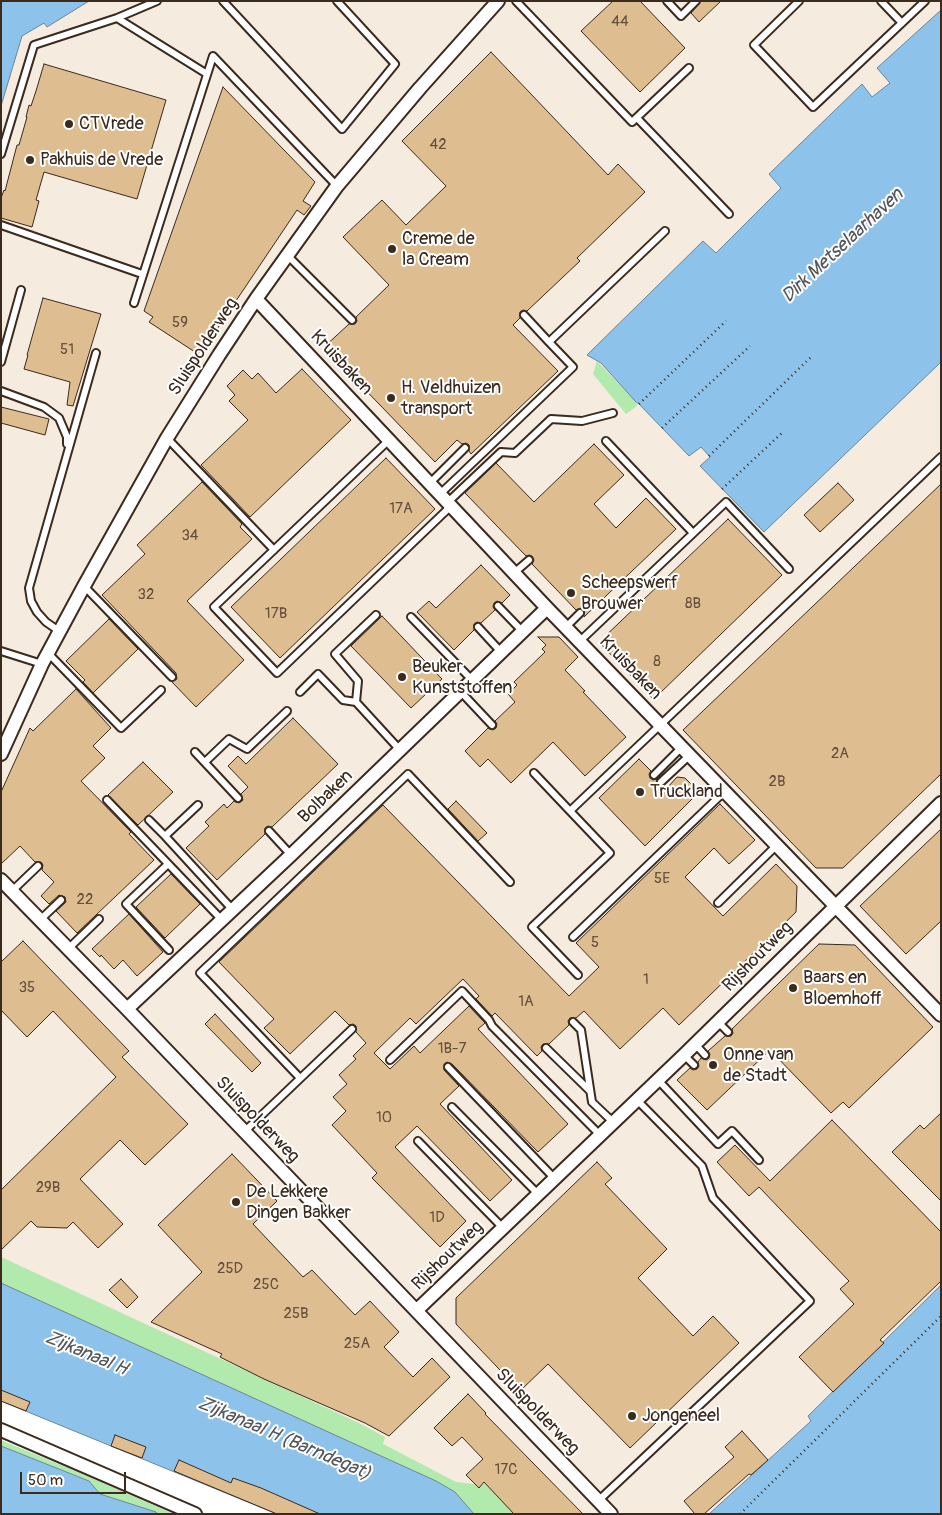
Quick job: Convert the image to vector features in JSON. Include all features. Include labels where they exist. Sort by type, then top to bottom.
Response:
[{"type":"street","name":"Sluispolderweg","points":[[1,754],[42,664],[84,586],[167,438],[256,298],[337,186],[420,88],[498,1]]},
{"type":"street","name":"Kruisbaken","points":[[256,298],[547,608],[941,1015]]},
{"type":"street","name":"Bolbaken","points":[[127,1009],[291,855],[547,608]]},
{"type":"street","name":"Rijshoutweg","points":[[417,1310],[684,1055],[941,803]]},
{"type":"street","name":"Sluispolderweg","points":[[1,880],[417,1310],[611,1514]]},
{"type":"street","points":[[1,1430],[195,1514]]},
{"type":"lane","points":[[1,154],[34,44],[117,18],[157,1]]},
{"type":"lane","points":[[224,1],[342,129],[395,64],[337,1]]},
{"type":"lane","points":[[516,1],[632,122],[689,68]]},
{"type":"lane","points":[[667,1],[681,16],[696,1]]},
{"type":"lane","points":[[799,1],[754,45],[813,107],[925,1]]},
{"type":"lane","points":[[881,1],[902,23]]},
{"type":"lane","points":[[117,18],[207,74]]},
{"type":"lane","points":[[134,303],[213,56],[337,186]]},
{"type":"lane","points":[[637,118],[730,214]]},
{"type":"lane","points":[[1,224],[142,274]]},
{"type":"lane","points":[[550,342],[666,231]]},
{"type":"lane","points":[[287,255],[352,320]]},
{"type":"lane","points":[[1,362],[21,290]]},
{"type":"lane","points":[[389,440],[214,608],[277,673],[446,501],[573,367],[524,315]]},
{"type":"lane","points":[[60,631],[46,622],[37,612],[31,601],[30,588],[96,353]]},
{"type":"lane","points":[[1,391],[44,407],[59,418],[67,437],[67,453]]},
{"type":"lane","points":[[446,501],[501,452],[515,453],[551,419],[582,421],[613,413]]},
{"type":"lane","points":[[167,438],[274,550]]},
{"type":"lane","points":[[606,441],[693,533]]},
{"type":"lane","points":[[430,483],[465,448]]},
{"type":"lane","points":[[570,811],[941,456]]},
{"type":"lane","points":[[580,641],[726,502],[789,569]]},
{"type":"lane","points":[[514,573],[529,560]]},
{"type":"lane","points":[[84,586],[172,677]]},
{"type":"lane","points":[[498,606],[522,632]]},
{"type":"lane","points":[[566,627],[580,613]]},
{"type":"lane","points":[[356,702],[358,681],[334,654],[376,615]]},
{"type":"lane","points":[[410,616],[472,680]]},
{"type":"lane","points":[[478,626],[501,652]]},
{"type":"lane","points":[[1,651],[42,664]]},
{"type":"lane","points":[[48,653],[120,728],[161,690]]},
{"type":"lane","points":[[300,692],[318,674],[343,700],[356,702],[400,750]]},
{"type":"lane","points":[[460,691],[492,725]]},
{"type":"lane","points":[[205,762],[228,739],[247,748],[287,712]]},
{"type":"lane","points":[[654,775],[686,751]]},
{"type":"lane","points":[[661,782],[686,751]]},
{"type":"lane","points":[[195,752],[238,798]]},
{"type":"lane","points":[[534,773],[610,853],[532,927],[578,975]]},
{"type":"lane","points":[[300,1078],[200,973],[408,774],[510,882]]},
{"type":"lane","points":[[573,937],[725,791]]},
{"type":"lane","points":[[107,800],[221,920]]},
{"type":"lane","points":[[164,836],[198,805]]},
{"type":"lane","points":[[150,820],[232,909]]},
{"type":"lane","points":[[269,831],[291,855]]},
{"type":"lane","points":[[718,903],[777,845]]},
{"type":"lane","points":[[168,864],[126,904],[169,950]]},
{"type":"lane","points":[[12,891],[38,866]]},
{"type":"lane","points":[[39,920],[60,900]]},
{"type":"lane","points":[[68,949],[99,919]]},
{"type":"lane","points":[[390,1060],[462,991],[490,1020],[492,1026],[600,1135]]},
{"type":"lane","points":[[573,1022],[581,1030],[592,1102],[613,1122]]},
{"type":"lane","points":[[718,1022],[728,1032]]},
{"type":"lane","points":[[244,1132],[352,1029]]},
{"type":"lane","points":[[695,1044],[705,1055]]},
{"type":"lane","points":[[546,1048],[590,1092]]},
{"type":"lane","points":[[684,1055],[694,1065]]},
{"type":"lane","points":[[448,1067],[554,1178]]},
{"type":"lane","points":[[658,1080],[718,1144],[732,1131],[759,1160]]},
{"type":"lane","points":[[598,1501],[810,1301],[713,1198],[702,1166],[637,1100]]},
{"type":"lane","points":[[452,1107],[538,1194]]},
{"type":"lane","name":"Rijshoutweg","points":[[418,1141],[503,1228]]},
{"type":"path","points":[[639,404],[726,321]]},
{"type":"path","points":[[662,428],[750,346]]},
{"type":"path","points":[[709,456],[811,357]]},
{"type":"path","points":[[722,489],[783,432]]},
{"type":"path","points":[[740,1514],[941,1316]]},
{"type":"shaded area","points":[[1,1],[941,1],[941,1514],[355,1514],[1,1351]]},
{"type":"green space","points":[[597,361],[636,402],[637,406],[626,414],[593,374]]},
{"type":"green space","points":[[1,1257],[361,1424],[385,1437],[383,1444],[456,1482],[482,1485],[488,1481],[518,1514],[474,1514],[455,1492],[436,1481],[1,1283]]},
{"type":"green space","points":[[1,1440],[174,1514],[157,1514],[156,1512],[100,1494],[89,1481],[1,1446]]},
{"type":"water","points":[[1,1],[89,1],[47,27],[44,23],[22,36],[1,106]]},
{"type":"water","name":"Dirk Metselaarhaven","points":[[941,10],[941,362],[764,532],[700,466],[710,457],[701,447],[689,456],[601,363],[587,355],[703,241],[716,253],[781,188],[769,174],[862,84],[872,97],[890,83],[877,68]]},
{"type":"water","points":[[1,1283],[436,1481],[455,1492],[474,1514],[277,1514],[1,1401]]},
{"type":"water","points":[[941,1285],[941,1514],[709,1514],[811,1421],[808,1416]]},
{"type":"water","points":[[1,1446],[89,1481],[100,1494],[156,1512],[157,1514],[1,1514]]},
{"type":"building","points":[[613,1],[640,1],[685,48],[640,92],[581,31]]},
{"type":"building","points":[[701,1],[721,1],[699,22],[691,13]]},
{"type":"building","points":[[491,52],[608,175],[618,164],[645,192],[577,258],[580,261],[527,311],[523,310],[520,312],[520,318],[513,325],[558,371],[471,454],[469,445],[466,443],[462,444],[457,440],[435,462],[324,347],[349,324],[355,324],[357,321],[356,317],[389,285],[343,237],[382,200],[406,225],[446,186],[402,141]]},
{"type":"building","points":[[44,64],[166,100],[137,199],[44,172],[36,200],[39,201],[32,227],[1,218],[1,198],[5,191],[17,145],[19,145],[29,105],[31,106]]},
{"type":"building","points":[[223,87],[315,182],[303,201],[311,206],[304,215],[297,210],[203,350],[201,349],[198,354],[149,322],[153,317],[144,311]]},
{"type":"building","points":[[43,298],[101,314],[73,406],[67,405],[70,382],[24,369]]},
{"type":"building","points":[[302,369],[351,420],[250,517],[201,465],[248,420],[229,401],[235,395],[227,386],[243,370],[252,379],[258,373],[276,393]]},
{"type":"building","points":[[1,407],[49,419],[45,435],[1,423]]},
{"type":"building","points":[[594,444],[624,475],[594,504],[616,528],[646,498],[676,529],[584,617],[584,610],[581,608],[576,610],[532,564],[534,560],[532,556],[526,556],[465,493],[496,463],[534,502]]},
{"type":"building","points":[[386,458],[435,509],[280,658],[231,607]]},
{"type":"building","points":[[202,482],[242,524],[240,527],[252,539],[187,601],[244,660],[196,707],[172,682],[177,679],[176,673],[102,595],[145,554],[137,545]]},
{"type":"building","points":[[838,483],[854,500],[820,532],[804,515]]},
{"type":"building","points":[[941,484],[941,774],[843,868],[816,868],[683,730]]},
{"type":"building","points":[[728,519],[782,575],[657,696],[656,694],[652,698],[599,642]]},
{"type":"building","points":[[481,565],[510,595],[502,603],[497,601],[494,603],[493,607],[495,610],[481,623],[477,622],[474,624],[474,630],[454,650],[417,612],[429,601],[436,608]]},
{"type":"building","points":[[382,616],[442,679],[411,708],[351,646]]},
{"type":"building","points":[[109,619],[138,649],[93,693],[83,682],[85,680],[66,661]]},
{"type":"building","points":[[538,637],[559,637],[578,657],[565,670],[585,691],[583,692],[626,737],[585,776],[553,742],[511,783],[488,759],[480,767],[465,751],[488,728],[493,730],[496,728],[497,724],[495,721],[515,702],[508,694],[517,685],[514,682],[545,652],[542,649],[546,645]]},
{"type":"building","points":[[76,689],[111,728],[93,746],[105,758],[81,781],[131,832],[129,834],[154,860],[77,933],[56,911],[66,902],[65,897],[59,895],[49,904],[41,896],[54,882],[42,870],[43,865],[41,862],[35,862],[20,846],[1,864],[1,792],[30,728],[33,731]]},
{"type":"building","points":[[293,718],[338,764],[272,827],[268,826],[265,828],[265,834],[217,880],[186,848],[209,826],[205,822],[224,804],[227,808],[234,801],[239,803],[243,800],[241,794],[248,787],[228,766],[238,756],[246,764]]},
{"type":"building","points":[[639,759],[651,771],[649,774],[650,778],[653,780],[657,779],[656,783],[659,787],[665,786],[667,788],[677,777],[685,778],[699,792],[645,846],[599,798]]},
{"type":"building","points":[[143,762],[173,792],[138,825],[108,795]]},
{"type":"building","points":[[456,801],[487,833],[478,841],[448,809]]},
{"type":"building","points":[[720,804],[755,840],[729,864],[714,848],[685,877],[723,916],[776,864],[797,886],[796,912],[679,1025],[663,1008],[620,1049],[584,1011],[576,1018],[570,1018],[568,1021],[569,1025],[549,1044],[543,1044],[541,1047],[542,1051],[537,1056],[495,1013],[492,1016],[476,999],[479,996],[463,979],[416,1024],[410,1018],[374,1053],[390,1069],[414,1046],[420,1053],[469,1006],[485,1023],[478,1029],[568,1124],[538,1152],[452,1064],[447,1062],[444,1064],[444,1070],[459,1086],[440,1104],[512,1180],[490,1201],[417,1126],[395,1147],[466,1221],[440,1247],[372,1178],[377,1173],[332,1125],[346,1111],[333,1097],[347,1084],[339,1075],[356,1059],[353,1056],[366,1043],[356,1032],[356,1026],[353,1024],[349,1025],[335,1011],[290,1054],[264,1028],[274,1019],[219,962],[383,805],[569,996],[599,967],[576,943]]},
{"type":"building","points":[[941,829],[941,921],[906,954],[860,906]]},
{"type":"building","points":[[171,874],[200,904],[165,938],[136,907]]},
{"type":"building","points":[[129,914],[163,952],[137,976],[123,960],[114,969],[101,955],[100,957],[92,949]]},
{"type":"building","points":[[23,941],[129,1051],[122,1057],[188,1124],[145,1165],[120,1140],[80,1179],[123,1224],[98,1248],[73,1222],[67,1228],[37,1227],[31,1221],[1,1250],[1,1190],[116,1077],[53,1011],[27,1037],[1,1010],[1,962]]},
{"type":"building","points":[[819,944],[855,945],[933,1027],[849,1108],[843,1102],[831,1113],[770,1050],[707,1110],[677,1080],[690,1068],[693,1070],[697,1069],[701,1058],[706,1060],[709,1058],[710,1054],[708,1051],[725,1036],[731,1036],[733,1033],[732,1029]]},
{"type":"building","points":[[215,1014],[261,1063],[252,1072],[205,1024]]},
{"type":"building","points":[[941,1113],[941,1201],[892,1152],[920,1125],[924,1129]]},
{"type":"building","points":[[832,1120],[941,1232],[941,1281],[880,1340],[884,1343],[833,1392],[799,1357],[854,1304],[840,1289],[849,1281],[759,1187],[749,1196],[717,1162],[735,1145],[770,1181]]},
{"type":"building","points":[[232,1154],[277,1201],[253,1224],[303,1277],[312,1270],[355,1315],[370,1301],[399,1332],[384,1347],[413,1377],[432,1358],[450,1377],[389,1436],[365,1423],[264,1379],[220,1357],[222,1354],[151,1322],[202,1272],[158,1225]]},
{"type":"building","points":[[597,1162],[612,1178],[605,1184],[667,1249],[638,1278],[693,1336],[713,1316],[739,1343],[630,1448],[548,1364],[520,1391],[456,1324],[456,1298]]},
{"type":"building","points":[[121,1279],[138,1297],[127,1308],[109,1290]]},
{"type":"building","points":[[1,1390],[30,1402],[26,1411],[1,1401]]},
{"type":"building","points":[[468,1394],[485,1414],[583,1514],[514,1514],[484,1482],[479,1488],[466,1475],[483,1459],[462,1437],[452,1446],[434,1428]]},
{"type":"building","points":[[742,1431],[768,1460],[751,1475],[749,1474],[704,1514],[695,1514],[684,1501],[734,1457],[725,1447]]},
{"type":"building","points":[[115,1435],[146,1447],[142,1458],[111,1446]]},
{"type":"building","points":[[179,1460],[231,1483],[233,1478],[261,1488],[320,1514],[277,1514],[174,1471]]},
{"type":"place","name":"CTVrede","points":[[69,124]]},
{"type":"place","name":"Pakhuis de Vrede","points":[[30,160]]},
{"type":"place","name":"Creme de la Cream","points":[[392,249]]},
{"type":"place","name":"H. Veldhuizen transport","points":[[391,398]]},
{"type":"place","name":"Scheepswerf Brouwer","points":[[571,593]]},
{"type":"place","name":"Beuker Kunststoffen","points":[[402,677]]},
{"type":"place","name":"Truckland","points":[[640,792]]},
{"type":"place","name":"Baars en Bloemhoff","points":[[793,988]]},
{"type":"place","name":"Onne van de Stadt","points":[[713,1065]]},
{"type":"place","name":"De Lekkere Dingen Bakker","points":[[236,1202]]},
{"type":"place","name":"Jongeneel","points":[[632,1416]]},
{"type":"water label","name":"Zijkanaal H","points":[[86,1354]]},
{"type":"water label","name":"Zijkanaal H (Barndegat)","points":[[284,1439]]}]
